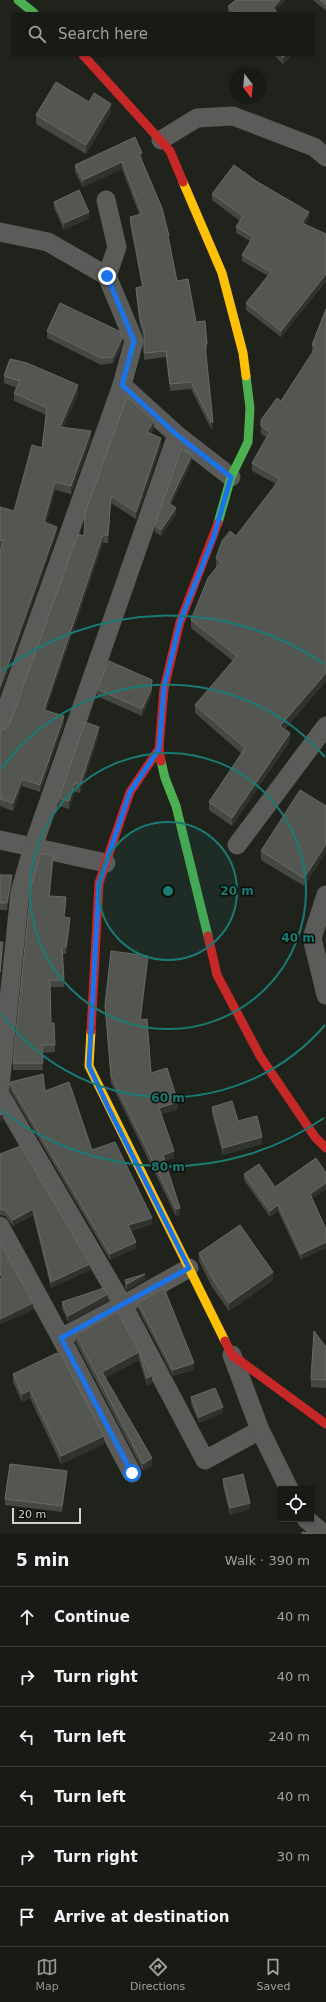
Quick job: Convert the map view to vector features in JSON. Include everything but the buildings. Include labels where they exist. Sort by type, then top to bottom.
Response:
[{"type":"street","points":[[18,0],[33,12]]},
{"type":"street","points":[[84,56],[162,140],[170,151],[222,273],[243,353],[250,408],[248,442],[231,477],[214,536],[180,622],[164,688],[159,749],[165,778],[176,806],[217,975],[260,1056],[315,1137],[326,1148]]},
{"type":"street","points":[[162,140],[197,118],[233,116],[314,148],[326,157]]},
{"type":"street","points":[[106,200],[116,247],[107,276]]},
{"type":"street","points":[[0,232],[48,242],[107,276],[134,341],[122,385],[0,727]]},
{"type":"street","points":[[122,385],[177,435],[231,477]]},
{"type":"street","points":[[0,1087],[20,892],[33,847],[177,435]]},
{"type":"street","points":[[237,845],[326,726]]},
{"type":"street","points":[[159,749],[130,792],[99,883],[89,1066],[232,1355],[260,1430],[288,1486]]},
{"type":"street","points":[[0,840],[106,863]]},
{"type":"street","points":[[326,895],[312,938],[326,994]]},
{"type":"street","points":[[0,1094],[123,1305],[205,1460],[260,1430]]},
{"type":"street","points":[[0,1226],[132,1473]]},
{"type":"street","points":[[61,1338],[189,1268]]},
{"type":"street","points":[[232,1355],[326,1424]]},
{"type":"street","points":[[310,1522],[324,1534]]},
{"type":"traffic: fast","points":[[18,0],[33,12]]},
{"type":"traffic: fast","points":[[218,523],[231,477],[248,442],[250,408],[246,376]]},
{"type":"traffic: fast","points":[[161,761],[165,778],[176,806],[208,936]]},
{"type":"traffic: slow","points":[[183,182],[222,273],[243,353],[246,376]]},
{"type":"traffic: slow","points":[[91,1031],[89,1066],[225,1341]]},
{"type":"traffic: jam","points":[[84,56],[170,151],[183,182]]},
{"type":"traffic: jam","points":[[161,761],[159,749],[164,689],[180,622],[218,523]]},
{"type":"traffic: jam","points":[[91,1031],[99,883],[130,792],[159,749]]},
{"type":"traffic: jam","points":[[208,936],[217,975],[260,1056],[315,1137],[326,1148]]},
{"type":"traffic: jam","points":[[225,1341],[232,1355],[326,1424]]},
{"type":"route","points":[[107,276],[134,341],[122,385],[177,435],[231,477],[214,536],[180,622],[164,688],[159,749],[130,792],[99,883],[89,1066],[189,1268],[61,1338],[132,1473]]}]
